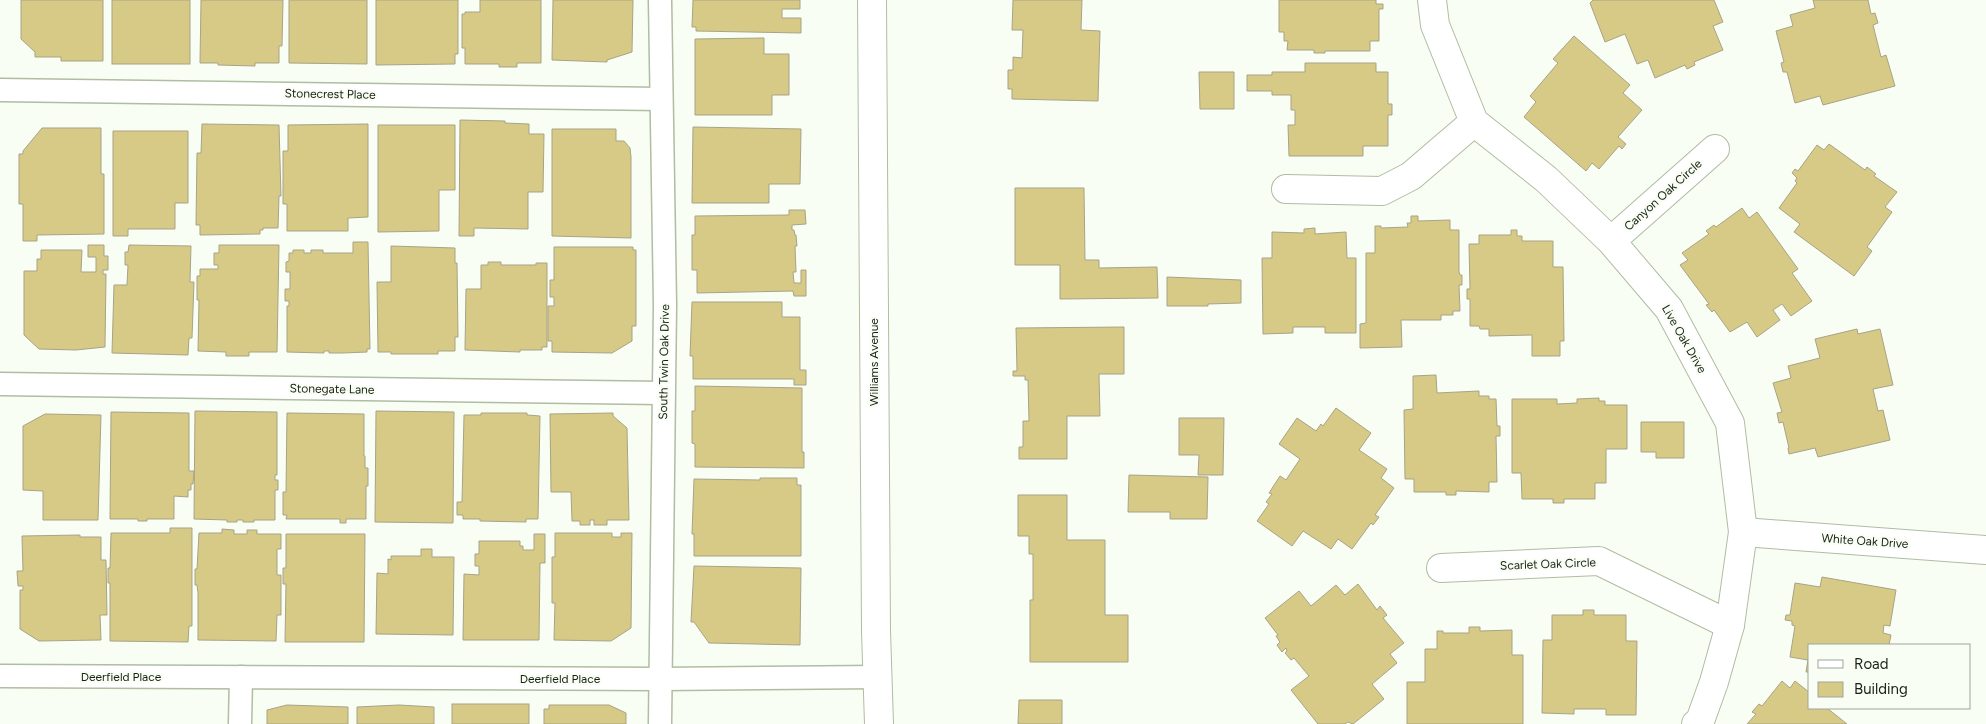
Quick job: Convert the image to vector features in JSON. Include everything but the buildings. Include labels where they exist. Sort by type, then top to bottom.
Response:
[{"type":"street","name":"Williams Avenue","points":[[872,0],[876,622],[879,724]]},
{"type":"street","name":"Live Oak Drive","points":[[1432,0],[1435,24],[1474,122],[1546,179],[1611,241],[1669,309],[1730,423],[1743,532],[1730,625],[1714,682],[1700,720],[1696,724]]},
{"type":"street","points":[[1286,190],[1382,191],[1411,176],[1474,122]]},
{"type":"street","name":"Canyon Oak Circle","points":[[1611,241],[1715,149]]},
{"type":"street","name":"White Oak Drive","points":[[1743,532],[1986,550]]},
{"type":"street","name":"Scarlet Oak Circle","points":[[1440,568],[1599,561],[1730,625]]},
{"type":"lane","name":"South Twin Oak Drive","points":[[660,0],[665,305],[660,724]]},
{"type":"lane","name":"Stonecrest Place","points":[[0,90],[661,98]]},
{"type":"lane","name":"Stonegate Lane","points":[[0,384],[664,393]]},
{"type":"lane","name":"Deerfield Place","points":[[0,676],[660,679],[879,677]]},
{"type":"lane","points":[[240,724],[241,677]]}]
